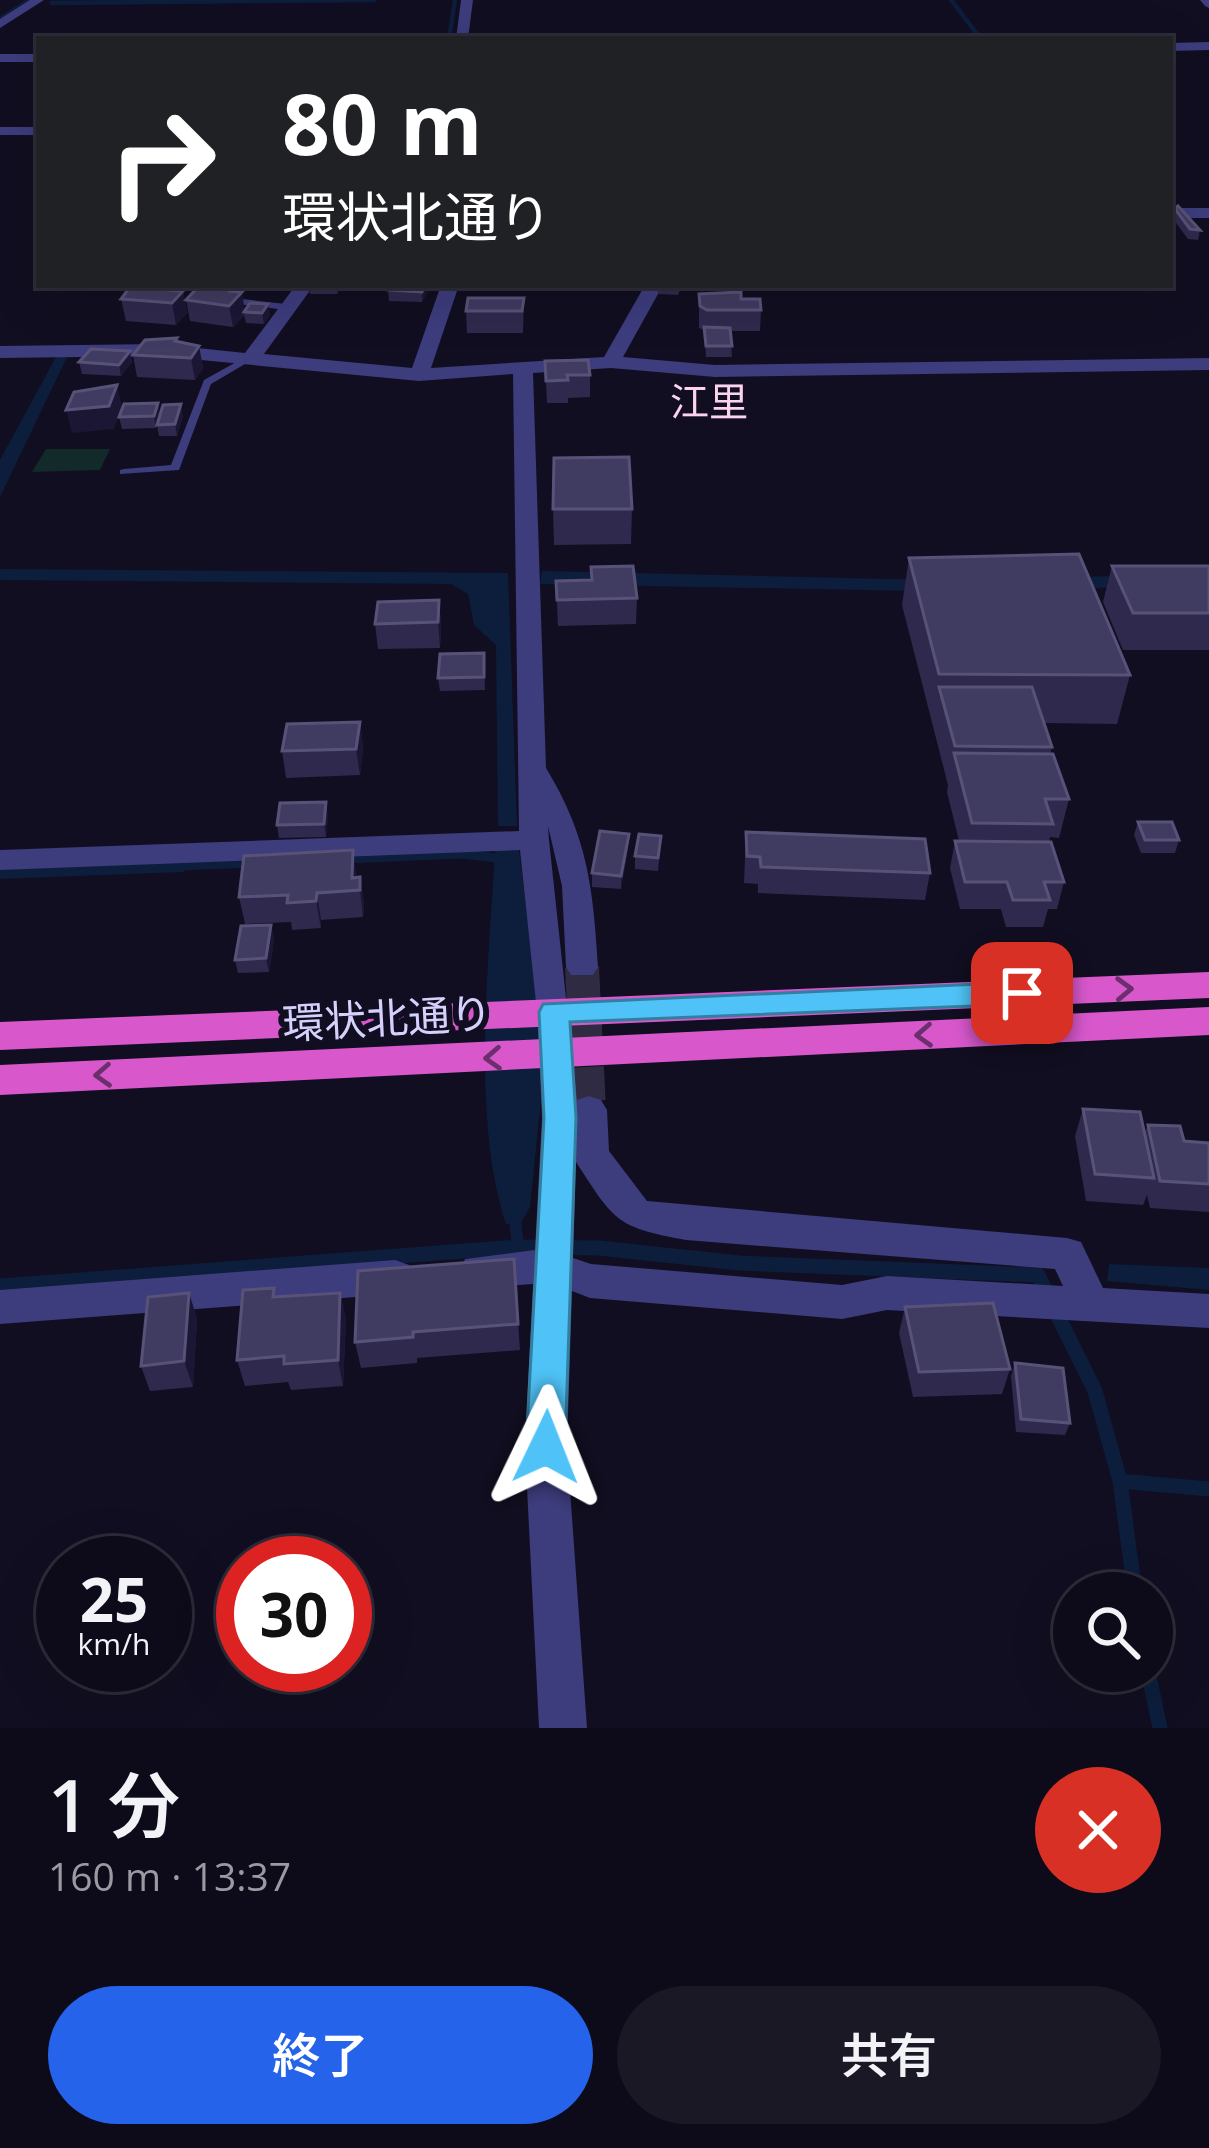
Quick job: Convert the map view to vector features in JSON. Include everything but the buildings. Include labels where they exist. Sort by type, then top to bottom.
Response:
[{"type":"highway","name":"環状北通り","points":[[0,1036],[1209,985]]},
{"type":"highway","name":"環状北通り","points":[[0,1080],[1209,1021]]},
{"type":"street","points":[[0,24],[38,0]]},
{"type":"street","points":[[462,36],[467,0]]},
{"type":"street","points":[[1173,47],[1209,46]]},
{"type":"street","points":[[0,58],[36,58]]},
{"type":"street","points":[[0,131],[36,130]]},
{"type":"street","points":[[1173,213],[1209,213]]},
{"type":"street","points":[[252,357],[302,288]]},
{"type":"street","points":[[419,375],[450,288]]},
{"type":"street","points":[[610,362],[652,288]]},
{"type":"street","points":[[0,352],[159,350],[419,375],[610,362],[715,371],[1209,364]]},
{"type":"street","points":[[523,369],[534,840],[554,1012],[560,1118],[546,1447],[563,1728]]},
{"type":"street","points":[[533,769],[562,815],[576,858],[582,967]]},
{"type":"street","points":[[0,860],[534,840]]},
{"type":"street","points":[[589,1110],[591,1155],[636,1215],[686,1224],[1067,1254],[1081,1301]]},
{"type":"street","points":[[0,1307],[552,1249],[590,1282],[842,1302],[887,1293],[1209,1311]]},
{"type":"lane","points":[[209,298],[286,307]]},
{"type":"lane","points":[[124,472],[175,468],[208,382],[252,357]]},
{"type":"green space","points":[[46,449],[110,449],[100,470],[32,472]]},
{"type":"water","points":[[56,357],[67,357],[0,497],[0,460]]},
{"type":"water","points":[[0,569],[508,573],[517,826],[498,826],[496,645],[474,625],[468,594],[451,584],[0,580]]},
{"type":"water","points":[[542,571],[933,580],[1209,574],[1209,586],[918,591],[540,584]]},
{"type":"water","points":[[495,850],[519,850],[535,979],[541,1100],[530,1207],[521,1223],[506,1224],[495,1182],[486,1089]]},
{"type":"water","points":[[1109,1264],[1209,1268],[1209,1290],[1107,1281]]},
{"type":"waterway","points":[[0,19],[30,0]]},
{"type":"waterway","points":[[52,3],[374,0]]},
{"type":"waterway","points":[[449,36],[455,0]]},
{"type":"waterway","points":[[951,0],[979,36]]},
{"type":"waterway","points":[[345,859],[461,854],[505,859]]},
{"type":"waterway","points":[[121,868],[254,863]]},
{"type":"waterway","points":[[121,868],[181,866]]},
{"type":"waterway","points":[[0,873],[121,868]]},
{"type":"waterway","points":[[104,869],[121,868]]},
{"type":"waterway","points":[[514,1209],[518,1247]]},
{"type":"waterway","points":[[505,1248],[518,1247]]},
{"type":"waterway","points":[[518,1247],[599,1248]]},
{"type":"waterway","points":[[0,1286],[505,1248]]},
{"type":"waterway","points":[[505,1248],[599,1248]]},
{"type":"waterway","points":[[599,1248],[739,1263],[1038,1275],[1047,1293]]},
{"type":"waterway","points":[[1055,1310],[1095,1391],[1120,1481]]},
{"type":"waterway","points":[[1120,1481],[1209,1489]]},
{"type":"waterway","points":[[1120,1481],[1132,1572]]},
{"type":"waterway","points":[[1152,1692],[1160,1728]]},
{"type":"tunnel","points":[[582,967],[589,1110]]},
{"type":"district","name":"江里","points":[[709,400]]},
{"type":"route","points":[[546,1447],[560,1118],[554,1012],[1022,993]]}]
